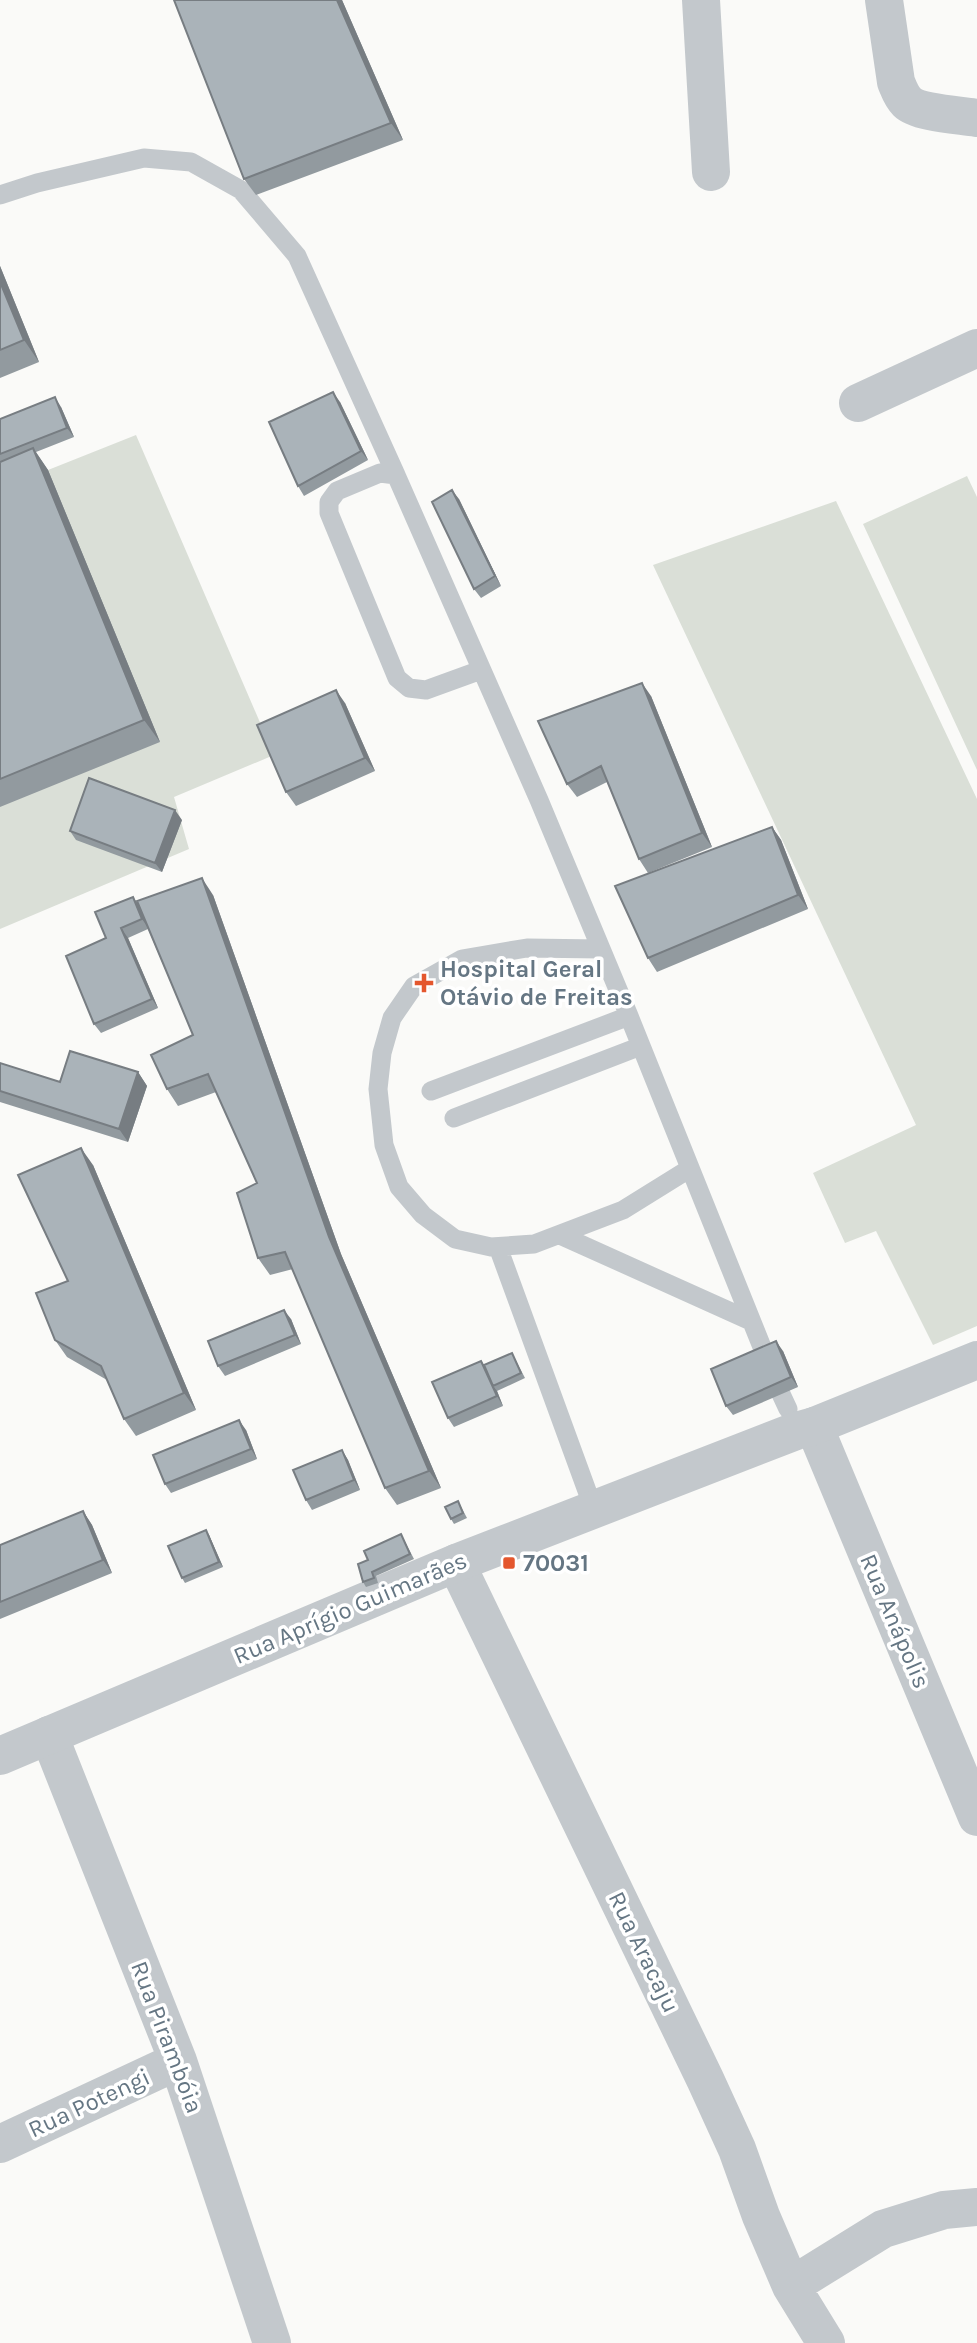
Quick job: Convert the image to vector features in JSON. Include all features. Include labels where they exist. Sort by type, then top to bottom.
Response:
[{"type":"street","points":[[701,0],[711,172]]},
{"type":"street","points":[[884,0],[896,82],[901,94],[909,104],[924,109],[977,118]]},
{"type":"street","points":[[858,403],[977,348]]},
{"type":"street","name":"Rua Aprígio Guimarães","points":[[0,1756],[456,1563],[594,1510],[795,1415],[977,1360]]},
{"type":"street","name":"Rua Anápolis","points":[[795,1415],[977,1816]]},
{"type":"street","name":"Rua Aracaju","points":[[456,1563],[705,2079],[737,2149],[761,2216],[791,2286],[826,2343]]},
{"type":"street","name":"Rua Pirambóia","points":[[49,1735],[178,2062],[272,2343]]},
{"type":"street","name":"Rua Potengi","points":[[0,2144],[178,2062]]},
{"type":"street","points":[[791,2286],[883,2229],[944,2210],[977,2207]]},
{"type":"lane","points":[[0,195],[37,183],[144,158],[191,162],[241,190],[297,256],[539,800],[766,1357]]},
{"type":"lane","points":[[396,475],[380,473],[337,491],[329,502],[330,513],[397,678],[409,688],[426,690],[481,670]]},
{"type":"lane","points":[[601,949],[527,948],[462,959],[414,986],[392,1018],[382,1053],[378,1089],[383,1145],[399,1187],[424,1215],[455,1239],[498,1247],[534,1244],[623,1210],[689,1169]]},
{"type":"lane","points":[[431,1091],[629,1016]]},
{"type":"lane","points":[[453,1118],[641,1046]]},
{"type":"lane","points":[[560,1235],[751,1321]]},
{"type":"lane","points":[[498,1247],[594,1510]]},
{"type":"shaded area","points":[[136,435],[274,755],[174,797],[189,849],[0,929],[0,807],[48,470]]},
{"type":"shaded area","points":[[967,476],[977,497],[977,770],[863,524]]},
{"type":"shaded area","points":[[836,501],[977,799],[977,1326],[933,1345],[876,1231],[845,1243],[813,1173],[916,1125],[653,565]]},
{"type":"building","points":[[174,0],[337,0],[391,123],[244,179]]},
{"type":"building","points":[[0,282],[24,340],[0,350]]},
{"type":"building","points":[[333,392],[361,451],[298,486],[269,422]]},
{"type":"building","points":[[55,397],[67,428],[0,454],[0,419]]},
{"type":"building","points":[[33,448],[144,720],[0,779],[0,462]]},
{"type":"building","points":[[452,490],[495,576],[474,589],[432,502]]},
{"type":"building","points":[[642,683],[702,833],[639,859],[601,766],[567,784],[538,721]]},
{"type":"building","points":[[336,690],[365,758],[286,792],[257,725]]},
{"type":"building","points":[[89,778],[175,810],[155,863],[70,831]]},
{"type":"building","points":[[772,827],[798,895],[648,958],[615,886]]},
{"type":"building","points":[[202,878],[329,1237],[429,1471],[385,1488],[285,1252],[258,1258],[237,1193],[257,1183],[208,1074],[167,1089],[151,1055],[193,1035],[137,901]]},
{"type":"building","points":[[133,897],[142,919],[121,928],[152,999],[94,1024],[66,956],[106,938],[95,912]]},
{"type":"building","points":[[70,1051],[138,1072],[119,1129],[0,1091],[0,1063],[60,1082]]},
{"type":"building","points":[[81,1148],[184,1393],[124,1419],[101,1366],[55,1340],[36,1293],[68,1281],[18,1175]]},
{"type":"building","points":[[284,1310],[295,1335],[218,1366],[208,1341]]},
{"type":"building","points":[[776,1341],[791,1377],[726,1406],[711,1369]]},
{"type":"building","points":[[512,1353],[521,1373],[493,1386],[484,1365]]},
{"type":"building","points":[[481,1361],[497,1396],[448,1418],[432,1382]]},
{"type":"building","points":[[239,1420],[251,1449],[165,1484],[153,1455]]},
{"type":"building","points":[[342,1450],[354,1480],[306,1500],[293,1470]]},
{"type":"building","points":[[458,1501],[463,1513],[451,1519],[445,1507]]},
{"type":"building","points":[[83,1511],[103,1560],[0,1602],[0,1545]]},
{"type":"building","points":[[206,1530],[219,1562],[182,1578],[168,1546]]},
{"type":"building","points":[[401,1534],[410,1554],[372,1572],[374,1578],[363,1582],[358,1564],[368,1560],[364,1551]]},
{"type":"place","name":"Hospital Geral Otávio de Freitas","points":[[424,983]]},
{"type":"place","name":"70031","points":[[509,1563]]}]
